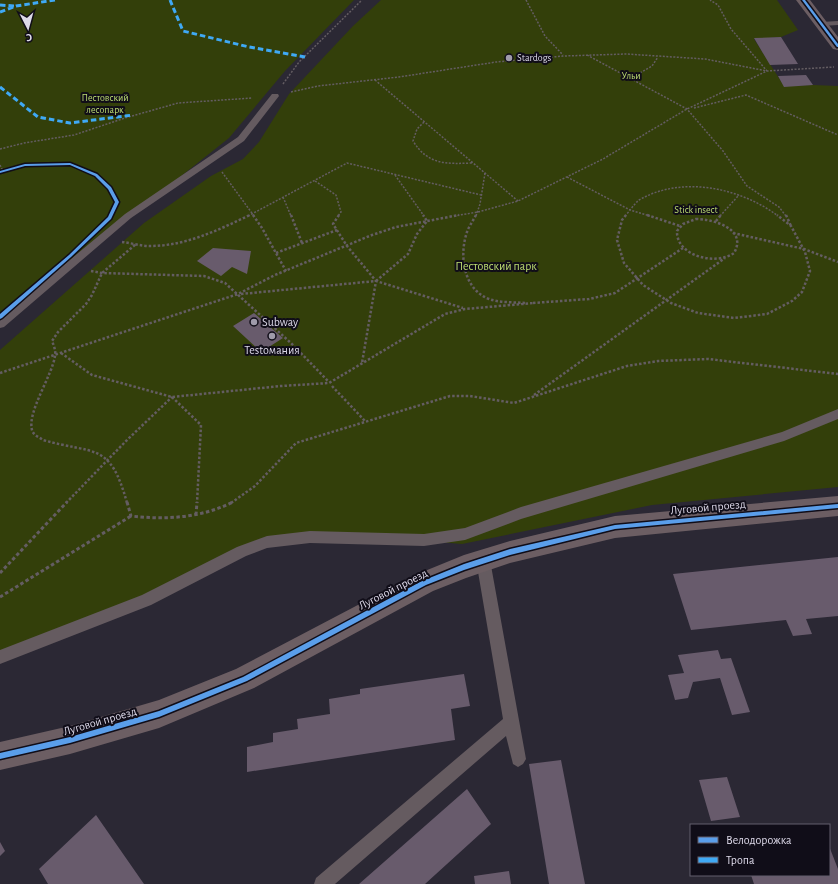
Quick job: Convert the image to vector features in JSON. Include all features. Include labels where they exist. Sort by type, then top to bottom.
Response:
[{"type":"street","points":[[803,0],[838,46]]},
{"type":"street","name":"Луговой проезд","points":[[0,756],[70,740],[159,714],[245,679],[424,583],[483,560],[517,550],[615,527],[838,506]]},
{"type":"lane","points":[[821,24],[838,23]]},
{"type":"lane","points":[[0,324],[128,216],[240,139],[275,96]]},
{"type":"lane","points":[[0,656],[146,600],[242,551],[267,542],[310,537],[424,540],[465,534],[521,513],[784,436],[838,414]]},
{"type":"lane","points":[[483,560],[518,759]]},
{"type":"lane","points":[[322,884],[511,722]]},
{"type":"path","points":[[275,96],[299,62],[362,0]]},
{"type":"path","points":[[526,0],[545,36],[564,56]]},
{"type":"path","points":[[710,0],[718,5],[731,29],[767,71]]},
{"type":"path","points":[[0,149],[24,143],[74,135],[125,118],[178,103],[275,96],[318,86],[375,80],[496,62],[564,56],[626,54],[705,59],[767,71],[834,67]]},
{"type":"path","points":[[587,55],[687,109],[723,151],[747,186],[779,207],[789,220],[804,249],[810,271],[802,292],[792,301],[767,314],[734,318],[698,313],[666,300],[643,285],[624,263],[617,240],[622,220],[638,201],[662,191],[690,187],[721,190],[739,195],[767,208],[791,226]]},
{"type":"path","points":[[631,78],[652,66],[658,57]]},
{"type":"path","points":[[0,373],[238,294],[286,271],[396,227],[478,212],[518,201],[603,159],[687,109],[767,71]]},
{"type":"path","points":[[375,80],[518,201]]},
{"type":"path","points":[[687,109],[746,95],[838,135]]},
{"type":"path","points":[[424,122],[417,129],[413,141],[416,146],[432,160],[454,164],[472,163]]},
{"type":"path","points":[[212,159],[253,214],[286,271]]},
{"type":"path","points":[[103,237],[148,246],[180,243],[207,235],[253,214],[347,163],[481,195]]},
{"type":"path","points":[[0,165],[2,171],[11,169]]},
{"type":"path","points":[[485,173],[478,212],[468,229],[463,254],[464,268],[470,284],[478,293],[490,299],[502,302],[534,303]]},
{"type":"path","points":[[394,174],[427,221]]},
{"type":"path","points":[[566,177],[630,210],[680,226]]},
{"type":"path","points":[[314,181],[336,195],[341,212],[333,224],[347,246],[376,281]]},
{"type":"path","points":[[716,221],[739,195]]},
{"type":"path","points":[[284,197],[302,243]]},
{"type":"path","points":[[532,396],[733,254],[736,250],[738,243],[733,233],[722,224],[716,221],[696,219],[687,221],[680,226],[676,234],[682,248],[690,254],[705,259],[716,260],[726,258]]},
{"type":"path","points":[[362,363],[376,281],[408,254],[421,228],[427,221]]},
{"type":"path","points":[[276,253],[337,230]]},
{"type":"path","points":[[733,233],[804,249],[838,262]]},
{"type":"path","points":[[131,516],[123,486],[111,464],[107,460],[100,454],[86,449],[40,439],[32,430],[35,410],[47,382],[56,354],[52,341],[58,332],[89,300],[102,273],[136,244]]},
{"type":"path","points":[[60,353],[92,375],[172,397],[281,386],[329,383],[437,318],[454,311],[589,299],[614,293],[682,248]]},
{"type":"path","points":[[69,265],[102,273],[204,276],[225,283],[292,344],[329,383]]},
{"type":"path","points":[[238,294],[376,281],[465,309]]},
{"type":"path","points":[[0,597],[131,516],[152,519],[178,518],[196,515],[227,505],[249,492],[270,471],[284,452],[296,443],[450,396],[470,396],[514,403],[627,366],[658,361],[708,360],[838,374]]},
{"type":"path","points":[[332,386],[365,421]]},
{"type":"path","points":[[0,573],[107,460],[172,397]]},
{"type":"path","points":[[172,397],[201,425],[196,515]]},
{"type":"green space","name":"Пестовский лесопарк","points":[[0,0],[354,0],[285,71],[229,138],[0,320]]},
{"type":"green space","name":"Пестовский парк","points":[[381,0],[777,0],[798,30],[781,37],[754,39],[784,86],[838,86],[838,487],[652,505],[462,544],[347,534],[266,541],[141,598],[0,652],[0,350],[144,223],[211,176],[243,159],[259,142],[289,94],[353,26]]},
{"type":"building","points":[[781,37],[798,64],[770,65],[754,38]]},
{"type":"building","points":[[806,75],[813,85],[784,87],[778,76]]},
{"type":"building","points":[[213,248],[251,251],[247,274],[232,267],[221,276],[197,261]]},
{"type":"building","points":[[254,313],[283,338],[261,352],[233,326]]},
{"type":"building","points":[[838,557],[838,616],[806,619],[812,634],[793,636],[786,620],[691,630],[673,574]]},
{"type":"building","points":[[718,650],[721,659],[731,658],[750,712],[732,715],[720,678],[693,682],[688,698],[675,700],[668,675],[684,673],[678,655]]},
{"type":"building","points":[[464,674],[470,706],[451,709],[455,740],[247,772],[247,747],[273,742],[273,733],[298,729],[297,719],[330,714],[329,699],[360,694],[360,689]]},
{"type":"building","points":[[561,760],[585,884],[549,884],[529,764]]},
{"type":"building","points":[[727,777],[740,817],[711,821],[699,780]]},
{"type":"building","points":[[467,789],[491,824],[425,884],[359,884]]},
{"type":"building","points":[[96,815],[144,884],[48,884],[39,869]]},
{"type":"building","points":[[0,842],[5,851],[0,856]]},
{"type":"building","points":[[830,849],[838,869],[838,884],[754,884],[751,876],[830,876]]},
{"type":"building","points":[[509,871],[511,884],[475,884],[474,876]]},
{"type":"marked path","points":[[0,12],[16,6],[55,0]]},
{"type":"marked path","points":[[170,0],[183,31],[249,47],[305,57]]},
{"type":"marked path","points":[[0,5],[14,6]]},
{"type":"marked path","points":[[0,87],[38,117],[70,123],[133,115]]},
{"type":"cycle path","points":[[803,0],[838,46]]},
{"type":"cycle path","points":[[0,172],[25,165],[70,164],[96,175],[110,188],[117,202],[110,218],[70,256],[0,317]]},
{"type":"cycle path","points":[[0,756],[70,740],[159,714],[245,679],[424,583],[464,567],[510,552],[615,527],[838,506]]},
{"type":"place","name":"Stardogs","points":[[509,58]]},
{"type":"place","name":"Subway","points":[[254,322]]},
{"type":"place","name":"Testoмания","points":[[272,336]]},
{"type":"park label","name":"Ульи","points":[[631,76]]},
{"type":"park label","name":"Stick insect","points":[[696,210]]}]
